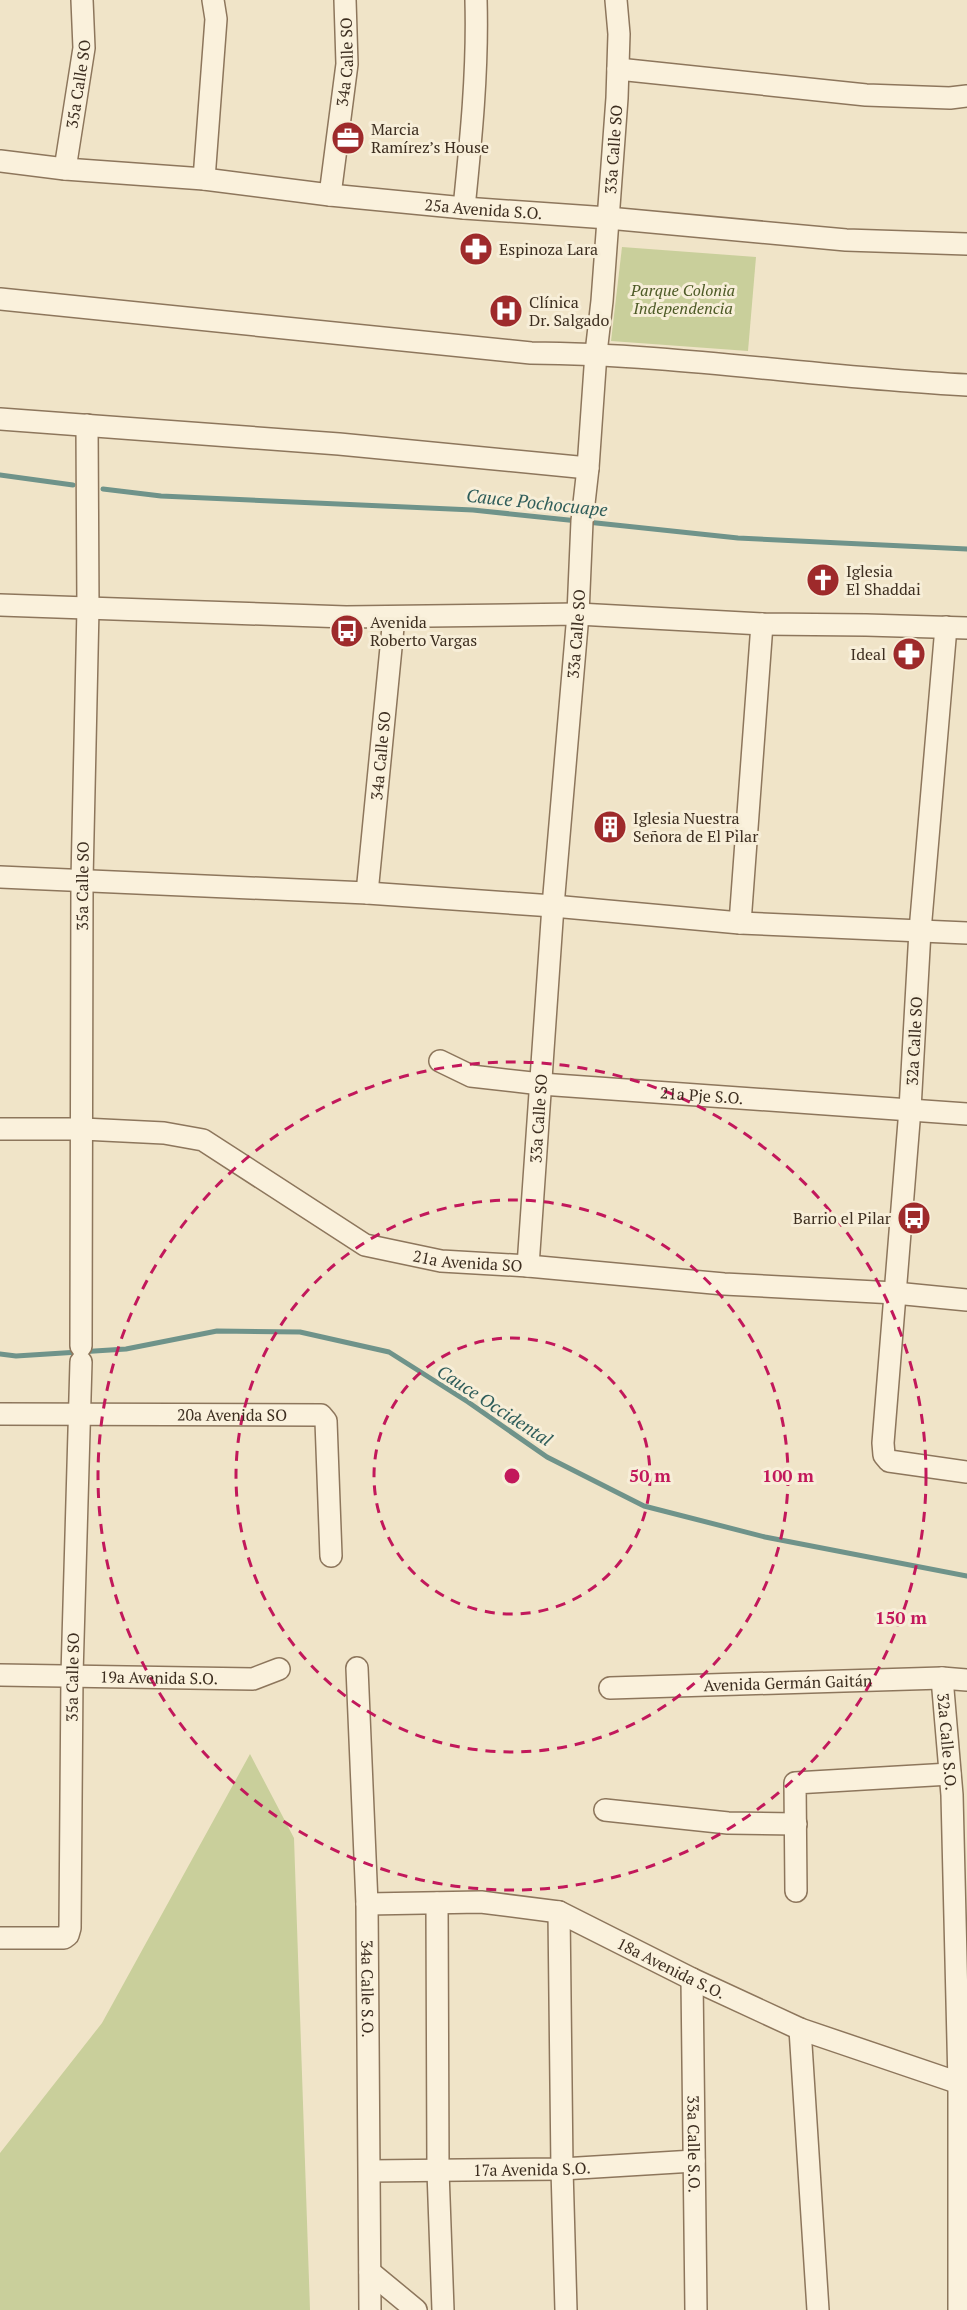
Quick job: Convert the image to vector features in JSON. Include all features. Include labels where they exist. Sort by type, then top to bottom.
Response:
[{"type":"street","name":"35a Calle SO","points":[[65,169],[84,48],[82,0]]},
{"type":"street","points":[[204,179],[216,19],[213,0]]},
{"type":"street","name":"34a Calle SO","points":[[330,195],[347,64],[345,0]]},
{"type":"street","points":[[464,208],[478,51],[476,0]]},
{"type":"street","name":"33a Calle SO","points":[[528,1266],[553,906],[578,614],[582,521],[608,218],[620,34],[616,0]]},
{"type":"street","points":[[618,69],[866,95],[950,98],[967,96]]},
{"type":"street","name":"25a Avenida S.O.","points":[[0,162],[204,179],[330,195],[464,208],[608,218],[846,240],[967,244]]},
{"type":"street","points":[[0,300],[531,353],[596,353],[910,382],[967,385]]},
{"type":"street","points":[[0,419],[327,443],[588,468]]},
{"type":"street","name":"35a Calle SO","points":[[0,1938],[64,1938],[68,1935],[70,1928],[72,1675],[81,1354],[82,880],[88,608],[87,425]]},
{"type":"street","points":[[0,605],[394,617],[578,614],[762,624],[957,628]]},
{"type":"street","name":"34a Calle SO","points":[[367,893],[394,617]]},
{"type":"street","points":[[740,923],[762,624]]},
{"type":"street","name":"32a Calle SO","points":[[957,628],[920,931],[910,1109],[883,1443],[884,1455],[889,1461],[967,1473]]},
{"type":"street","points":[[0,877],[367,893],[553,906],[740,923],[967,933]]},
{"type":"street","name":"21a Pje S.O.","points":[[440,1060],[471,1076],[541,1084],[967,1114]]},
{"type":"street","name":"21a Avenida SO","points":[[0,1129],[83,1129],[164,1133],[203,1140],[365,1245],[441,1261],[528,1266],[724,1284],[895,1293],[967,1300]]},
{"type":"street","name":"20a Avenida SO","points":[[0,1414],[321,1415],[327,1420],[331,1556]]},
{"type":"street","name":"34a Calle S.O.","points":[[357,1668],[367,1904],[370,2310]]},
{"type":"street","name":"19a Avenida S.O.","points":[[0,1675],[253,1679],[279,1669]]},
{"type":"street","name":"Avenida Germán Gaitán","points":[[610,1688],[942,1678],[967,1680]]},
{"type":"street","name":"32a Calle S.O.","points":[[942,1678],[950,1774],[960,1795],[963,2083],[959,2310]]},
{"type":"street","points":[[796,1890],[795,1783],[950,1774]]},
{"type":"street","points":[[605,1810],[728,1823],[796,1824]]},
{"type":"street","name":"18a Avenida S.O.","points":[[367,1904],[481,1902],[559,1912],[800,2029],[963,2083]]},
{"type":"street","points":[[437,1903],[438,2171],[443,2310]]},
{"type":"street","points":[[559,1912],[566,2310]]},
{"type":"street","name":"33a Calle S.O.","points":[[692,1978],[696,2310]]},
{"type":"street","points":[[800,2029],[818,2310]]},
{"type":"street","name":"17a Avenida S.O.","points":[[370,2171],[562,2169],[694,2161]]},
{"type":"street","points":[[370,2272],[416,2310]]},
{"type":"green space","name":"Parque Colonia Independencia","points":[[622,247],[756,257],[748,351],[611,341]]},
{"type":"green space","points":[[250,1754],[294,1838],[310,2310],[0,2310],[0,2153],[102,2023]]},
{"type":"waterway","name":"Cauce Pochocuape","points":[[0,475],[73,485]]},
{"type":"waterway","name":"Cauce Pochocuape","points":[[103,489],[161,496],[473,510],[578,521]]},
{"type":"waterway","name":"Cauce Pochocuape","points":[[587,522],[738,538],[967,549]]},
{"type":"waterway","name":"Cauce Occidental","points":[[0,1354],[16,1356],[126,1349],[217,1331],[300,1332],[389,1352],[468,1402],[547,1457],[644,1506],[765,1537],[967,1576]]},
{"type":"place","name":"Marcia Ramírez’s House","points":[[348,138]]},
{"type":"place","name":"Espinoza Lara","points":[[476,249]]},
{"type":"place","name":"Clínica Dr. Salgado","points":[[506,311]]},
{"type":"place","name":"Iglesia El Shaddai","points":[[823,580]]},
{"type":"place","name":"Avenida Roberto Vargas","points":[[347,631]]},
{"type":"place","name":"Ideal","points":[[909,654]]},
{"type":"place","name":"Iglesia Nuestra Señora de El Pilar","points":[[610,827]]},
{"type":"place","name":"Barrio el Pilar","points":[[914,1218]]}]
